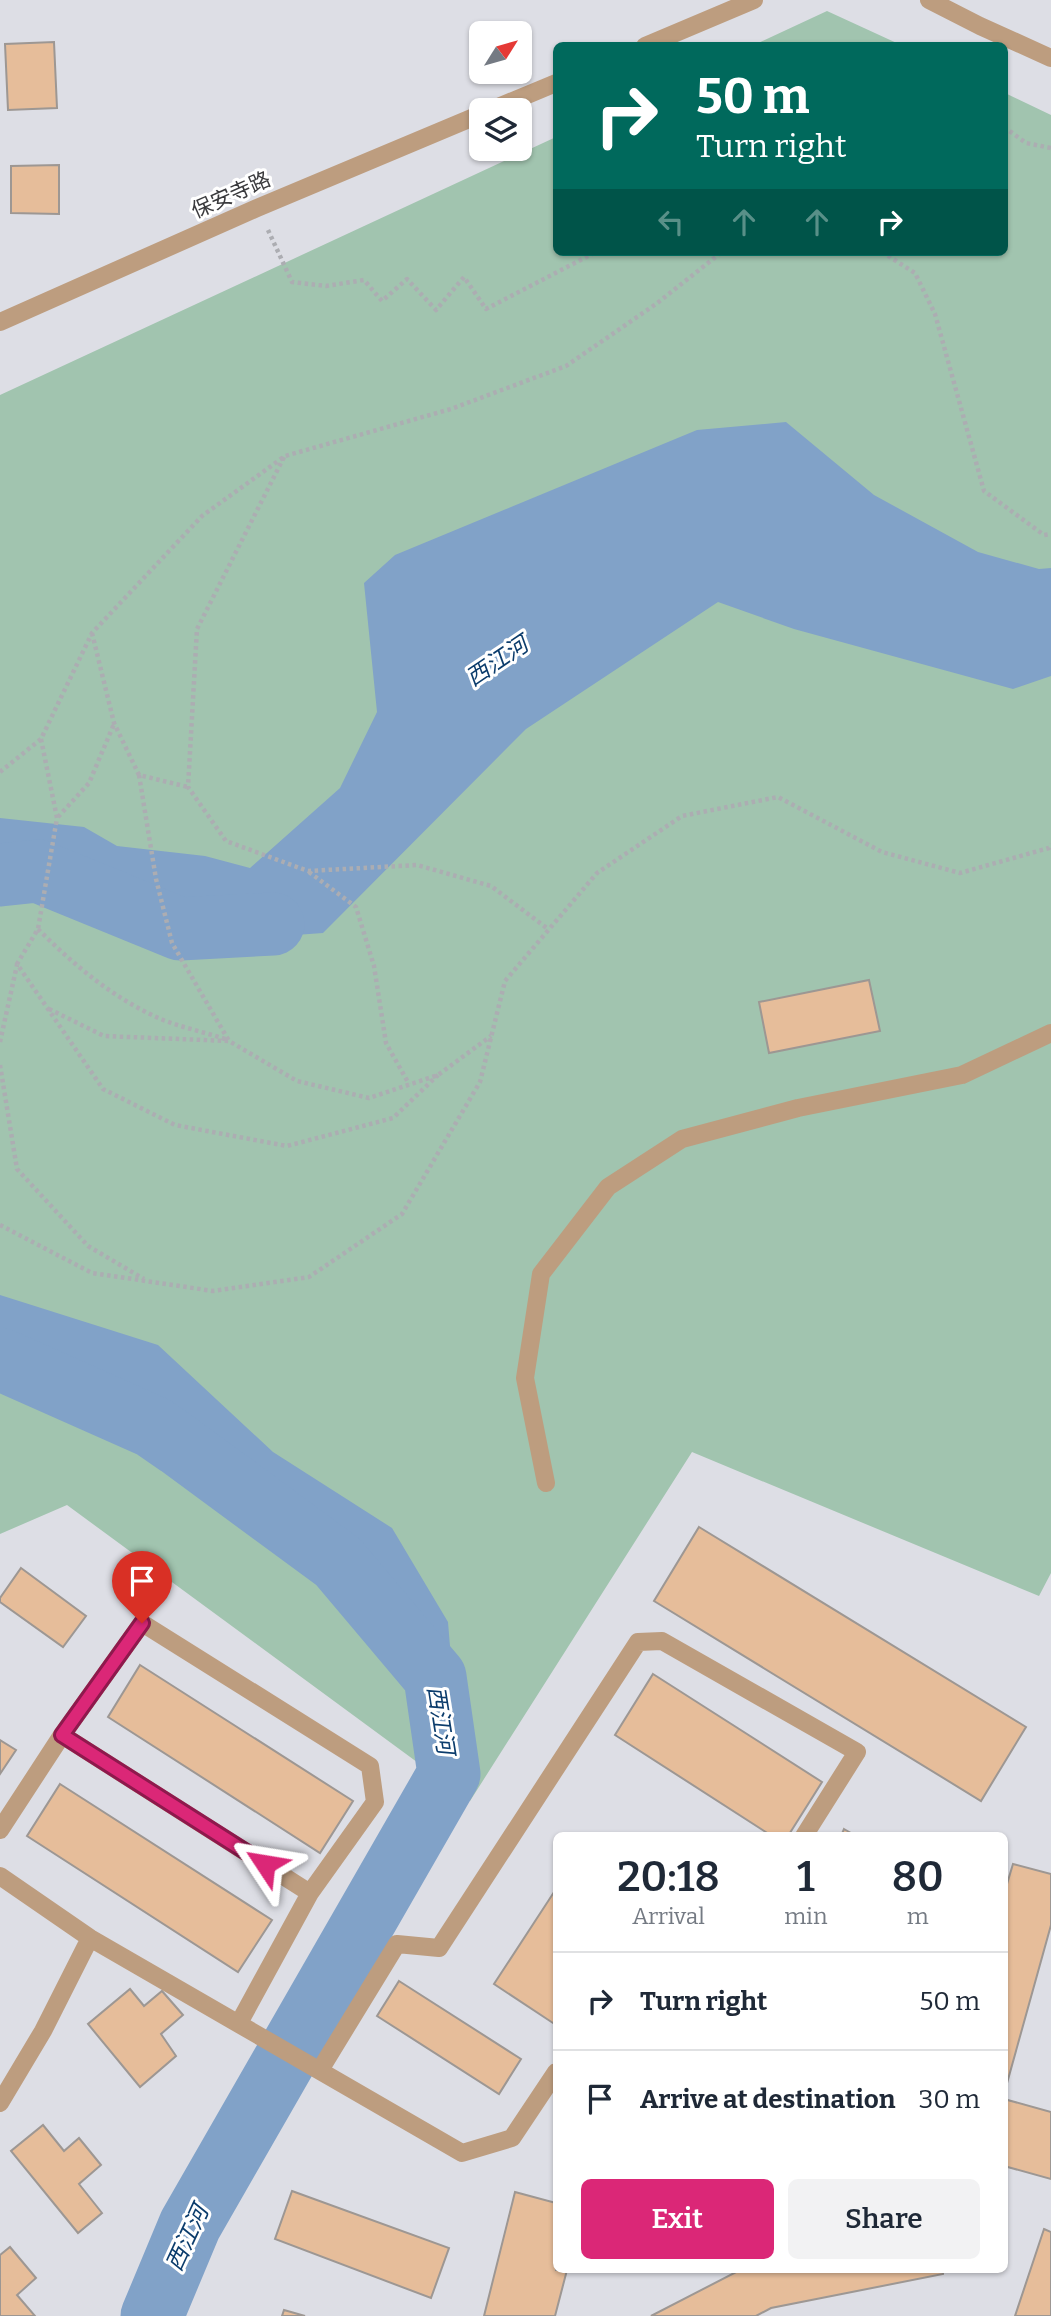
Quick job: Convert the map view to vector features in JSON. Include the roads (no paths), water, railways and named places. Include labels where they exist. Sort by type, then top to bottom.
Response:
[{"type":"street","points":[[654,42],[754,0]]},
{"type":"street","points":[[929,0],[1051,58]]},
{"type":"street","points":[[520,98],[553,84]]},
{"type":"street","name":"保安寺路","points":[[0,322],[257,208],[469,119]]},
{"type":"street","points":[[546,1483],[525,1378],[541,1274],[608,1187],[682,1139],[798,1108],[962,1076],[1051,1034]]},
{"type":"street","points":[[0,1830],[62,1735],[142,1623],[370,1766],[375,1802],[310,1893],[239,2023]]},
{"type":"street","points":[[315,2067],[397,1944],[439,1948],[638,1642],[662,1641],[857,1752],[807,1832]]},
{"type":"street","points":[[62,1735],[310,1893]]},
{"type":"street","points":[[0,1876],[90,1938],[463,2153],[512,2138],[553,2077]]},
{"type":"street","points":[[0,2103],[43,2031],[90,1938]]},
{"type":"water","points":[[786,422],[874,495],[978,552],[1039,569],[1051,568],[1051,676],[1013,689],[794,629],[718,602],[526,729],[323,933],[212,941],[81,879],[0,881],[0,818],[84,827],[117,846],[205,856],[250,868],[340,788],[377,712],[364,583],[395,555],[697,430]]},
{"type":"water","points":[[0,1295],[158,1345],[273,1452],[392,1528],[448,1622],[454,1695],[362,1567],[285,1543],[179,1445],[0,1346]]},
{"type":"waterway","name":"西江河","points":[[0,875],[38,871],[180,929],[273,924]]},
{"type":"waterway","name":"西江河","points":[[0,1359],[153,1427],[179,1445],[338,1562],[435,1677],[449,1774],[190,2225],[152,2316]]}]
